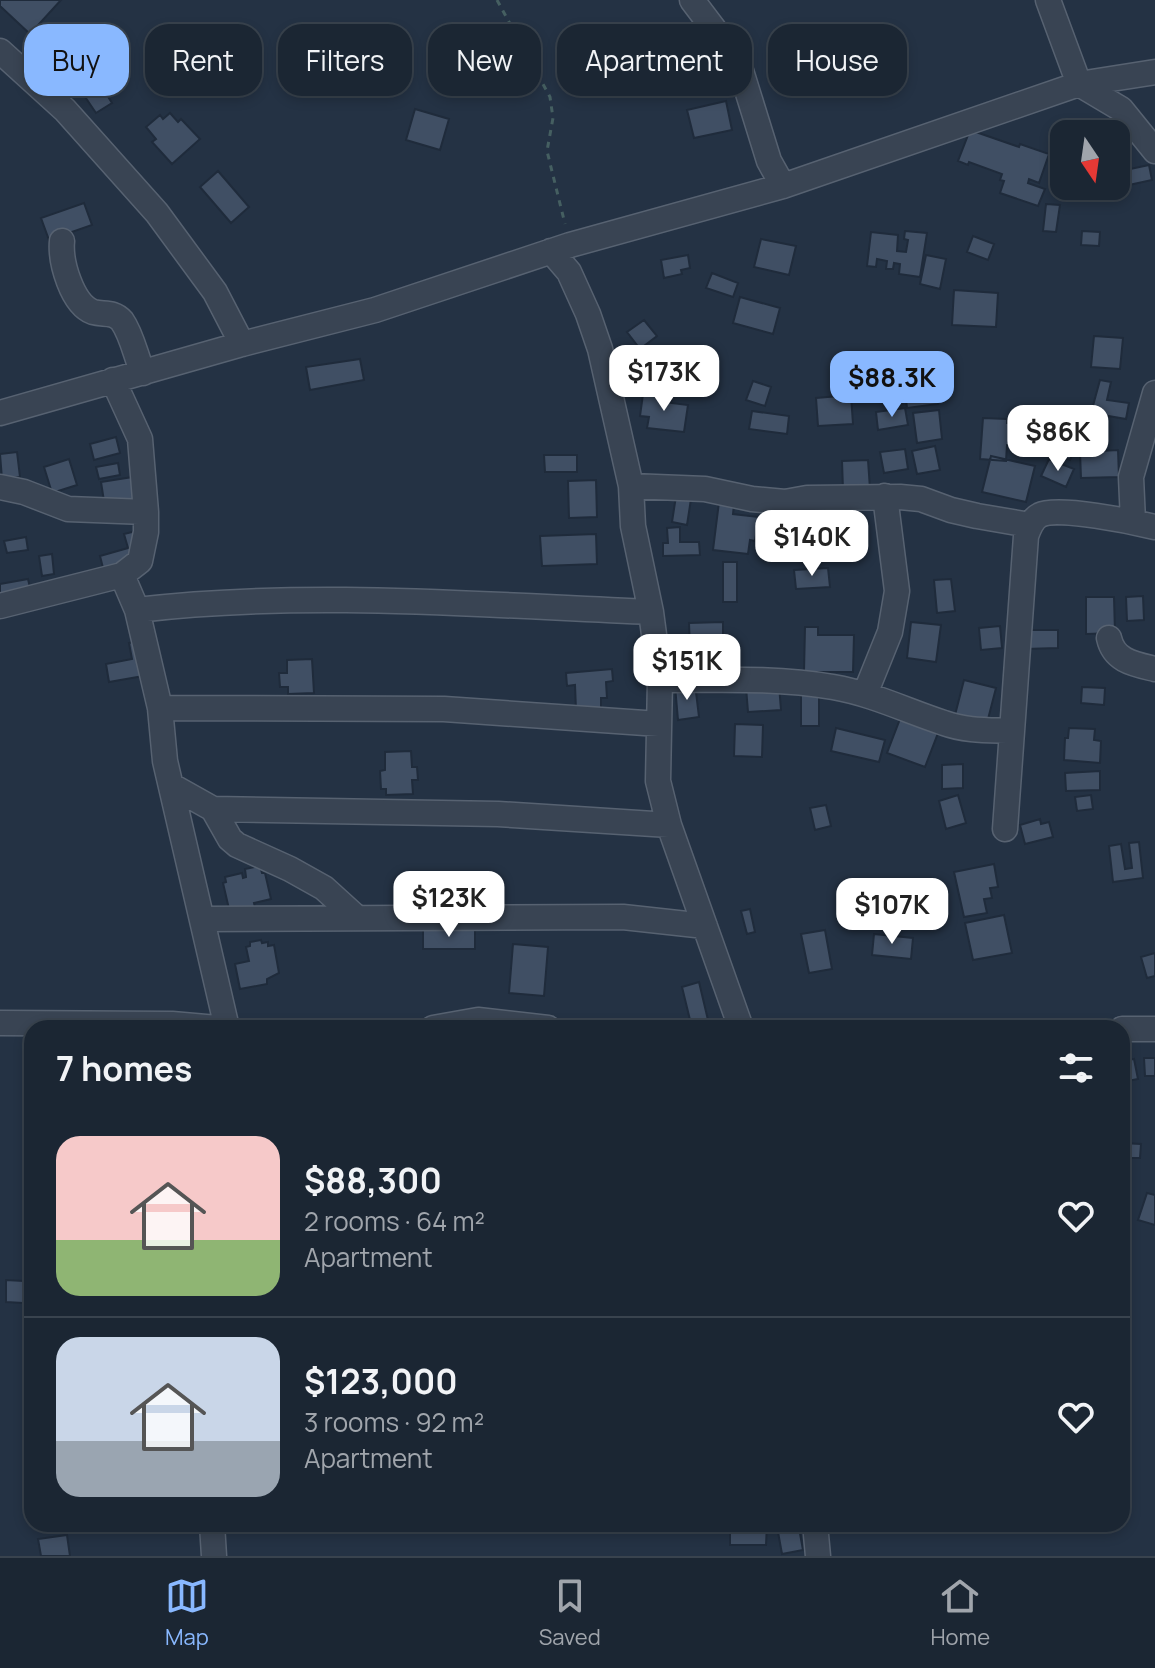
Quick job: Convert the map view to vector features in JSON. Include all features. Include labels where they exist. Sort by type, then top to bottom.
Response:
[{"type":"street","points":[[692,0],[738,61],[769,161],[783,186]]},
{"type":"street","points":[[1048,0],[1079,84],[1121,109],[1155,151]]},
{"type":"street","points":[[0,51],[65,110],[157,213],[215,292],[242,344]]},
{"type":"street","points":[[0,413],[242,344],[375,310],[561,248],[783,186],[1079,84],[1155,72]]},
{"type":"street","points":[[62,241],[61,251],[76,295],[90,310],[108,313],[122,322],[143,373]]},
{"type":"street","points":[[561,248],[600,349],[631,486],[633,526],[651,612],[660,680],[658,781],[669,825],[738,1020]]},
{"type":"street","points":[[0,606],[122,575],[140,561],[146,532],[146,512],[140,439],[113,380]]},
{"type":"street","points":[[1005,829],[1026,536],[1037,516],[1051,511],[1144,524],[1131,477],[1155,393]]},
{"type":"street","points":[[631,486],[705,489],[785,502],[807,498],[885,496],[921,499],[951,510],[1030,525]]},
{"type":"street","points":[[0,487],[24,492],[68,509],[146,512]]},
{"type":"street","points":[[865,694],[890,632],[897,591],[885,496]]},
{"type":"street","points":[[122,575],[137,610],[160,708],[165,761],[225,1020]]},
{"type":"street","points":[[137,610],[264,599],[330,599],[651,612]]},
{"type":"street","points":[[1109,638],[1118,657],[1155,669]]},
{"type":"street","points":[[660,680],[765,680],[832,687],[865,694],[945,724],[972,730],[1012,731]]},
{"type":"street","points":[[160,708],[431,709],[659,724]]},
{"type":"street","points":[[172,786],[213,809],[498,814],[669,825]]},
{"type":"street","points":[[213,809],[230,839],[237,845],[324,888],[357,918]]},
{"type":"street","points":[[202,919],[623,917],[705,926]]},
{"type":"street","points":[[0,1023],[24,1023]]},
{"type":"street","points":[[1130,1029],[1155,1029]]},
{"type":"street","points":[[212,1532],[214,1556]]},
{"type":"street","points":[[816,1532],[818,1556]]},
{"type":"path","points":[[497,0],[550,97],[553,118],[547,151],[561,248]]},
{"type":"building","points":[[0,0],[61,0],[39,24],[24,24],[24,28],[0,6]]},
{"type":"building","points":[[84,96],[108,96],[112,103],[96,113]]},
{"type":"building","points":[[726,101],[732,130],[694,138],[687,110]]},
{"type":"building","points":[[415,109],[449,119],[440,150],[406,140]]},
{"type":"building","points":[[170,113],[178,122],[181,119],[200,139],[172,164],[152,142],[156,139],[146,127],[160,115],[163,119]]},
{"type":"building","points":[[970,130],[1049,154],[1039,183],[1029,179],[1028,183],[1045,189],[1038,206],[1000,193],[1004,181],[1000,180],[1002,174],[958,161]]},
{"type":"building","points":[[1149,165],[1152,180],[1130,185],[1130,169]]},
{"type":"building","points":[[218,171],[249,207],[231,223],[200,187]]},
{"type":"building","points":[[84,203],[92,225],[49,240],[41,218]]},
{"type":"building","points":[[1046,204],[1060,205],[1056,232],[1043,231]]},
{"type":"building","points":[[905,231],[927,233],[920,277],[899,274],[900,264],[894,263],[893,269],[886,269],[887,261],[877,259],[876,267],[867,266],[871,232],[898,235],[897,251],[906,252],[908,240],[904,239]]},
{"type":"building","points":[[1082,231],[1100,232],[1099,246],[1081,245]]},
{"type":"building","points":[[973,236],[994,244],[988,260],[967,252]]},
{"type":"building","points":[[761,239],[796,246],[789,275],[754,267]]},
{"type":"building","points":[[688,255],[690,268],[681,270],[682,274],[664,278],[661,260]]},
{"type":"building","points":[[926,255],[946,259],[940,289],[920,284]]},
{"type":"building","points":[[712,273],[738,283],[733,297],[706,288]]},
{"type":"building","points":[[954,290],[998,293],[996,327],[952,325]]},
{"type":"building","points":[[740,297],[780,308],[773,334],[733,323]]},
{"type":"building","points":[[644,320],[657,336],[640,349],[627,332]]},
{"type":"building","points":[[1094,336],[1123,338],[1120,369],[1091,367]]},
{"type":"building","points":[[658,356],[663,387],[649,389],[644,359]]},
{"type":"building","points":[[360,359],[364,380],[310,390],[306,367]]},
{"type":"building","points":[[671,366],[703,370],[700,390],[668,386]]},
{"type":"building","points":[[1100,380],[1111,382],[1107,400],[1129,403],[1126,419],[1091,413]]},
{"type":"building","points":[[753,381],[771,387],[765,406],[746,400]]},
{"type":"building","points":[[936,387],[938,404],[907,408],[905,391]]},
{"type":"building","points":[[643,394],[672,397],[671,403],[688,405],[684,432],[647,428],[649,417],[640,416]]},
{"type":"building","points":[[851,395],[853,424],[818,426],[816,398]]},
{"type":"building","points":[[905,408],[908,425],[878,430],[876,412]]},
{"type":"building","points":[[939,410],[942,439],[917,443],[913,413]]},
{"type":"building","points":[[752,411],[789,416],[787,434],[749,429]]},
{"type":"building","points":[[983,418],[1028,424],[1027,447],[1007,445],[1006,461],[980,459]]},
{"type":"building","points":[[1055,428],[1079,438],[1070,460],[1046,450]]},
{"type":"building","points":[[116,437],[120,453],[94,460],[90,444]]},
{"type":"building","points":[[935,446],[940,470],[917,474],[912,451]]},
{"type":"building","points":[[905,449],[908,469],[884,473],[880,452]]},
{"type":"building","points":[[1118,450],[1119,477],[1081,478],[1080,452]]},
{"type":"building","points":[[17,452],[20,477],[2,479],[0,454]]},
{"type":"building","points":[[544,455],[577,455],[577,472],[545,472]]},
{"type":"building","points":[[991,456],[1035,466],[1026,502],[982,492]]},
{"type":"building","points":[[69,459],[77,485],[52,493],[44,467]]},
{"type":"building","points":[[1049,459],[1074,469],[1066,487],[1041,476]]},
{"type":"building","points":[[868,460],[870,489],[843,490],[842,461]]},
{"type":"building","points":[[118,463],[120,475],[99,479],[96,467]]},
{"type":"building","points":[[139,476],[138,503],[105,508],[101,482]]},
{"type":"building","points":[[596,480],[597,517],[569,518],[568,481]]},
{"type":"building","points":[[676,496],[691,499],[687,525],[672,522]]},
{"type":"building","points":[[719,502],[734,504],[733,514],[759,517],[755,541],[750,540],[748,554],[713,550]]},
{"type":"building","points":[[833,505],[834,544],[805,544],[804,506]]},
{"type":"building","points":[[680,527],[680,542],[699,542],[700,555],[663,556],[663,543],[668,543],[667,528]]},
{"type":"building","points":[[136,531],[136,563],[104,572],[100,556],[128,548],[124,534]]},
{"type":"building","points":[[596,534],[597,564],[542,566],[540,536]]},
{"type":"building","points":[[26,537],[28,550],[7,553],[4,541]]},
{"type":"building","points":[[52,554],[54,574],[42,576],[39,556]]},
{"type":"building","points":[[723,562],[737,562],[737,602],[723,602]]},
{"type":"building","points":[[828,568],[830,587],[796,589],[794,570]]},
{"type":"building","points":[[28,579],[32,596],[0,602],[0,584]]},
{"type":"building","points":[[951,579],[955,611],[937,613],[934,580]]},
{"type":"building","points":[[1143,596],[1144,620],[1127,621],[1126,597]]},
{"type":"building","points":[[1086,597],[1114,597],[1115,633],[1086,634]]},
{"type":"building","points":[[723,622],[723,650],[690,650],[689,623]]},
{"type":"building","points":[[911,622],[941,625],[936,662],[907,658]]},
{"type":"building","points":[[1000,626],[1002,648],[981,650],[979,628]]},
{"type":"building","points":[[805,627],[818,627],[818,635],[854,635],[853,672],[804,672]]},
{"type":"building","points":[[1025,630],[1058,630],[1058,648],[1025,649]]},
{"type":"building","points":[[142,640],[149,675],[109,682],[106,664],[132,659],[129,643]]},
{"type":"building","points":[[312,659],[314,693],[288,694],[288,687],[280,687],[279,673],[287,673],[287,660]]},
{"type":"building","points":[[612,669],[613,681],[606,682],[607,698],[601,698],[601,708],[576,710],[575,685],[567,686],[566,673]]},
{"type":"building","points":[[964,680],[996,688],[987,723],[955,715]]},
{"type":"building","points":[[695,684],[699,717],[678,720],[675,686]]},
{"type":"building","points":[[779,685],[781,710],[748,712],[746,687]]},
{"type":"building","points":[[1082,687],[1105,688],[1104,705],[1081,703]]},
{"type":"building","points":[[801,695],[819,695],[819,726],[801,726]]},
{"type":"building","points":[[900,719],[938,733],[925,767],[887,753]]},
{"type":"building","points":[[735,724],[763,725],[762,757],[734,756]]},
{"type":"building","points":[[836,728],[885,740],[879,762],[831,751]]},
{"type":"building","points":[[1069,728],[1095,729],[1094,740],[1101,741],[1100,763],[1064,760],[1065,738],[1068,738]]},
{"type":"building","points":[[411,751],[412,767],[417,767],[418,780],[412,780],[413,794],[386,795],[386,789],[381,789],[380,771],[385,770],[385,752]]},
{"type":"building","points":[[963,764],[963,788],[942,789],[942,765]]},
{"type":"building","points":[[1100,771],[1100,790],[1066,791],[1065,773]]},
{"type":"building","points":[[958,795],[966,823],[946,829],[939,801]]},
{"type":"building","points":[[1091,795],[1093,809],[1077,811],[1075,797]]},
{"type":"building","points":[[826,805],[831,826],[815,830],[810,808]]},
{"type":"building","points":[[1040,819],[1041,824],[1049,822],[1053,837],[1025,844],[1020,825]]},
{"type":"building","points":[[1139,842],[1143,878],[1113,882],[1109,846],[1121,844],[1125,869],[1132,868],[1129,843]]},
{"type":"building","points":[[994,864],[998,887],[990,888],[992,898],[984,899],[987,913],[964,917],[954,872]]},
{"type":"building","points":[[260,866],[262,873],[265,873],[271,899],[254,903],[256,911],[229,909],[223,883],[226,882],[225,877],[242,873],[243,878],[246,877],[245,869]]},
{"type":"building","points":[[871,879],[873,903],[859,905],[857,880]]},
{"type":"building","points":[[750,909],[755,932],[747,934],[741,911]]},
{"type":"building","points":[[1004,915],[1012,953],[973,960],[965,923]]},
{"type":"building","points":[[423,929],[475,929],[475,949],[423,949]]},
{"type":"building","points":[[825,930],[832,969],[809,973],[801,934]]},
{"type":"building","points":[[874,934],[913,938],[911,959],[872,955]]},
{"type":"building","points":[[261,940],[262,943],[268,942],[268,946],[274,945],[279,973],[267,979],[267,984],[240,989],[235,964],[249,961],[246,947],[250,946],[250,942]]},
{"type":"building","points":[[513,944],[548,947],[544,996],[509,993]]},
{"type":"building","points":[[1155,953],[1155,976],[1147,978],[1141,957]]},
{"type":"building","points":[[699,982],[708,1020],[690,1020],[682,987]]},
{"type":"building","points":[[1144,1058],[1155,1058],[1155,1076],[1145,1076]]},
{"type":"building","points":[[1134,1059],[1138,1079],[1130,1080],[1130,1060]]},
{"type":"building","points":[[1130,1143],[1141,1144],[1140,1158],[1130,1158]]},
{"type":"building","points":[[1147,1193],[1155,1195],[1155,1225],[1138,1220]]},
{"type":"building","points":[[6,1280],[24,1281],[23,1303],[6,1302]]},
{"type":"building","points":[[730,1532],[767,1532],[766,1545],[730,1545]]},
{"type":"building","points":[[778,1532],[800,1532],[803,1550],[782,1554]]},
{"type":"building","points":[[67,1535],[70,1556],[41,1556],[38,1539]]}]
